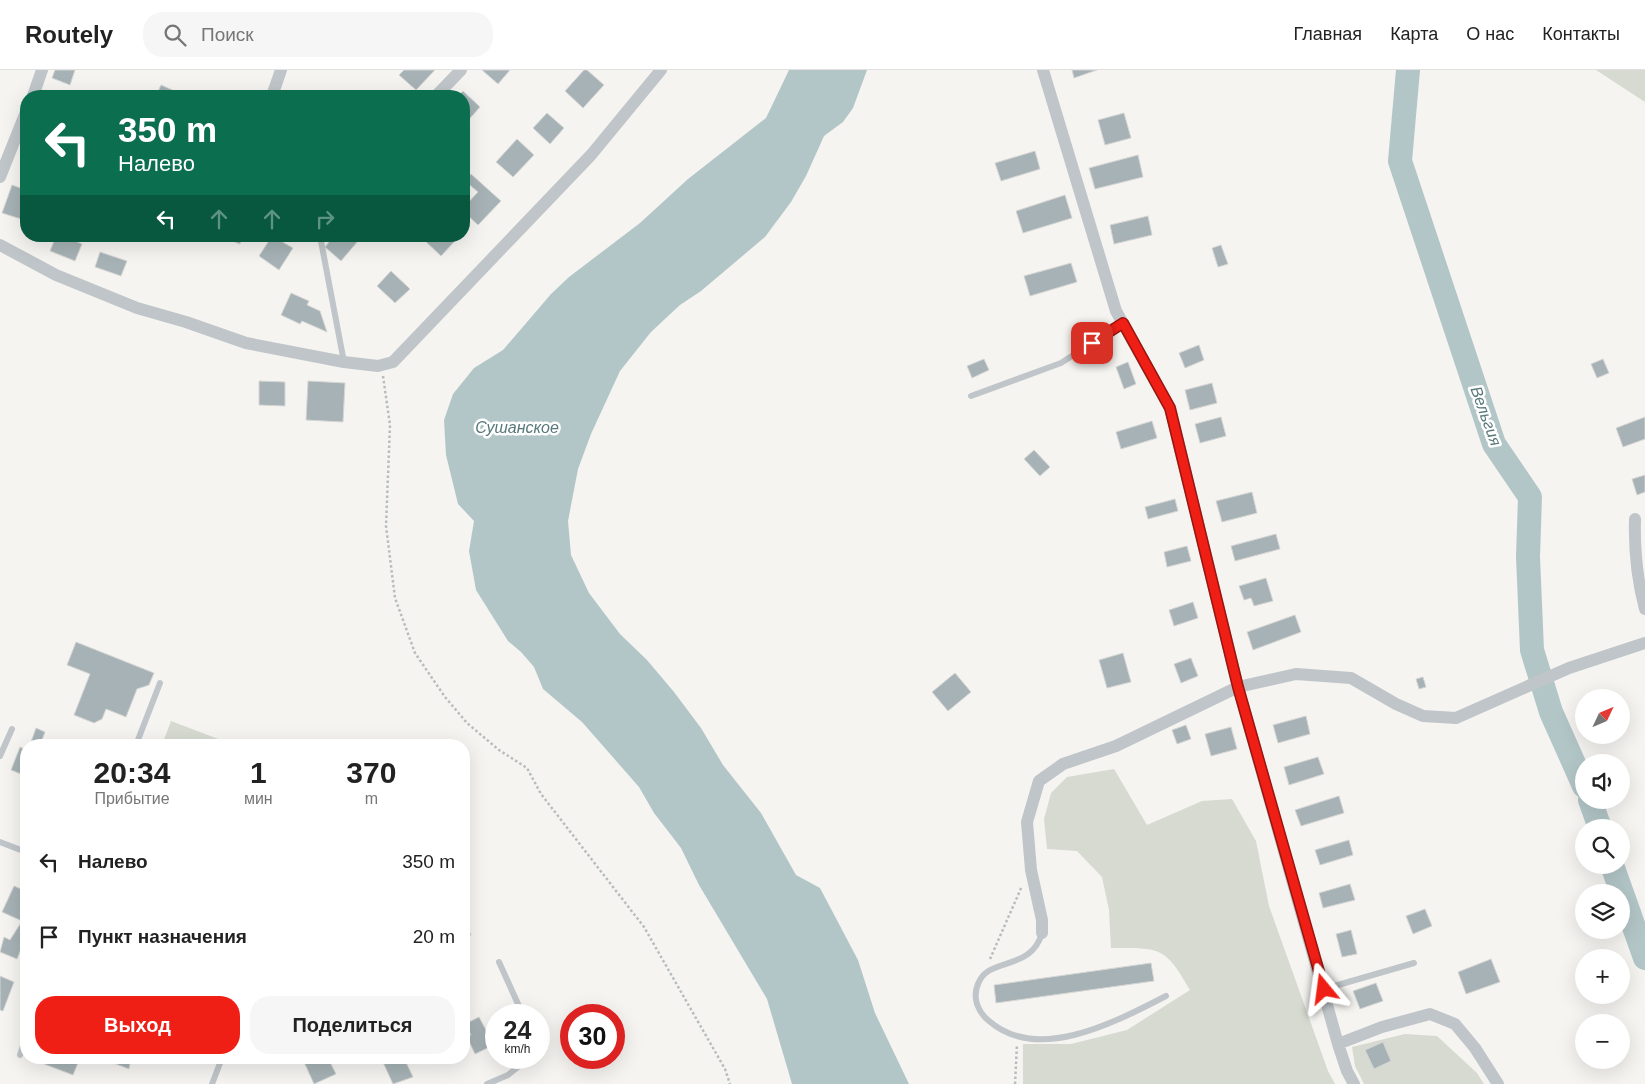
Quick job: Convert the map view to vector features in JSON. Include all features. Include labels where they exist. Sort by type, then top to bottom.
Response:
[{"type":"street","points":[[35,90],[42,70]]},
{"type":"street","points":[[274,90],[281,70]]},
{"type":"street","points":[[442,90],[461,70]]},
{"type":"street","points":[[0,244],[56,275],[137,308],[186,322],[246,343],[344,362],[380,366],[393,362],[584,163],[661,70]]},
{"type":"street","points":[[1043,70],[1116,311],[1170,408],[1238,687],[1338,1044],[1347,1071],[1354,1084]]},
{"type":"street","points":[[0,177],[20,127]]},
{"type":"street","points":[[1635,520],[1634,545],[1638,580],[1645,609]]},
{"type":"street","points":[[1042,933],[1042,920],[1031,870],[1027,822],[1039,781],[1063,764],[1116,746],[1238,687],[1296,674],[1351,678],[1396,704],[1423,716],[1456,718],[1569,668],[1645,644]]},
{"type":"street","points":[[1338,1044],[1382,1027],[1430,1014],[1455,1024],[1475,1048],[1498,1084]]},
{"type":"lane","points":[[321,242],[344,362]]},
{"type":"lane","points":[[971,396],[1061,363],[1123,323]]},
{"type":"lane","points":[[138,739],[160,683]]},
{"type":"lane","points":[[0,756],[12,729]]},
{"type":"lane","points":[[0,842],[20,850]]},
{"type":"lane","points":[[1042,933],[1038,946],[1024,958],[991,970],[981,976],[974,997],[982,1015],[997,1028],[1017,1038],[1062,1037],[1107,1026],[1166,996]]},
{"type":"lane","points":[[499,962],[518,1004]]},
{"type":"lane","points":[[1324,989],[1414,963]]},
{"type":"lane","points":[[212,1084],[220,1064]]},
{"type":"lane","points":[[487,1084],[508,1075],[515,1069]]},
{"type":"path","points":[[380,366],[388,397],[390,425],[386,526],[395,598],[415,653],[445,697],[467,723],[499,750],[527,768],[541,794],[644,926],[724,1069],[730,1084]]},
{"type":"path","points":[[981,976],[999,942],[1020,889],[1031,870]]},
{"type":"path","points":[[1015,1084],[1017,1038]]},
{"type":"shaded area","points":[[1596,70],[1645,70],[1645,102]]},
{"type":"shaded area","points":[[171,721],[218,739],[164,739]]},
{"type":"shaded area","points":[[1114,769],[1147,825],[1202,801],[1232,799],[1256,841],[1269,906],[1328,1071],[1335,1084],[1023,1084],[1023,1044],[1071,1044],[1127,1030],[1190,990],[1174,965],[1160,952],[1140,948],[1111,948],[1109,910],[1102,877],[1077,851],[1047,849],[1044,819],[1051,793],[1067,777]]},
{"type":"shaded area","points":[[1405,1034],[1437,1036],[1477,1073],[1484,1084],[1364,1084],[1355,1066],[1352,1047]]},
{"type":"water","name":"Сушанское","points":[[789,70],[867,70],[853,108],[843,122],[824,136],[806,176],[791,202],[765,237],[701,291],[680,305],[651,332],[620,371],[591,434],[578,469],[568,521],[571,555],[589,593],[620,634],[647,660],[701,728],[723,765],[761,813],[796,875],[820,888],[858,960],[875,1013],[909,1084],[792,1084],[767,999],[699,885],[681,848],[654,813],[639,787],[582,722],[543,689],[534,667],[508,641],[476,590],[469,551],[474,521],[458,504],[446,455],[444,420],[453,394],[474,368],[503,350],[551,294],[569,277],[640,223],[688,179],[766,118]]},
{"type":"building","points":[[55,70],[75,70],[70,85],[52,78]]},
{"type":"building","points":[[404,70],[435,70],[416,90],[399,75]]},
{"type":"building","points":[[482,70],[510,70],[498,84]]},
{"type":"building","points":[[584,70],[587,70],[604,85],[583,108],[565,91]]},
{"type":"building","points":[[1072,70],[1097,70],[1074,78]]},
{"type":"building","points":[[161,85],[172,90],[159,90]]},
{"type":"building","points":[[470,98],[480,107],[470,118]]},
{"type":"building","points":[[547,113],[564,128],[550,144],[533,128]]},
{"type":"building","points":[[1124,113],[1131,138],[1105,145],[1098,120]]},
{"type":"building","points":[[517,139],[534,155],[513,177],[496,162]]},
{"type":"building","points":[[1035,151],[1040,169],[1001,181],[995,163]]},
{"type":"building","points":[[1138,155],[1143,177],[1095,189],[1089,168]]},
{"type":"building","points":[[471,174],[501,201],[478,225],[470,218],[470,201],[478,192],[470,185]]},
{"type":"building","points":[[12,185],[20,188],[20,219],[2,213]]},
{"type":"building","points":[[1065,195],[1072,218],[1023,233],[1016,211]]},
{"type":"building","points":[[1148,216],[1152,235],[1114,244],[1110,225]]},
{"type":"building","points":[[54,242],[78,242],[82,244],[75,261],[50,251]]},
{"type":"building","points":[[268,242],[282,242],[293,248],[279,270],[259,256]]},
{"type":"building","points":[[329,242],[357,242],[341,261],[325,247]]},
{"type":"building","points":[[426,242],[454,242],[441,256]]},
{"type":"building","points":[[1221,245],[1228,264],[1218,267],[1212,248]]},
{"type":"building","points":[[100,252],[127,261],[121,276],[95,267]]},
{"type":"building","points":[[1071,263],[1077,282],[1030,296],[1024,276]]},
{"type":"building","points":[[391,271],[410,289],[395,303],[377,286]]},
{"type":"building","points":[[291,293],[309,301],[307,305],[320,311],[327,332],[302,321],[300,324],[281,315]]},
{"type":"building","points":[[1199,345],[1204,360],[1185,368],[1179,353]]},
{"type":"building","points":[[984,359],[989,370],[972,378],[967,366]]},
{"type":"building","points":[[1603,359],[1609,373],[1597,378],[1591,364]]},
{"type":"building","points":[[1128,362],[1136,384],[1124,389],[1116,367]]},
{"type":"building","points":[[259,381],[285,382],[285,406],[259,405]]},
{"type":"building","points":[[308,381],[345,383],[343,422],[306,420]]},
{"type":"building","points":[[1212,383],[1217,403],[1190,410],[1185,390]]},
{"type":"building","points":[[1221,417],[1226,436],[1200,443],[1195,424]]},
{"type":"building","points":[[1645,417],[1645,439],[1623,447],[1616,428]]},
{"type":"building","points":[[1152,421],[1157,438],[1121,449],[1116,432]]},
{"type":"building","points":[[1034,450],[1050,467],[1040,476],[1024,459]]},
{"type":"building","points":[[1645,475],[1645,492],[1637,495],[1632,479]]},
{"type":"building","points":[[1252,492],[1257,513],[1222,522],[1216,501]]},
{"type":"building","points":[[1175,499],[1178,511],[1148,519],[1145,507]]},
{"type":"building","points":[[1276,534],[1280,549],[1235,561],[1231,546]]},
{"type":"building","points":[[1187,546],[1191,561],[1167,567],[1164,552]]},
{"type":"building","points":[[1266,578],[1273,601],[1254,606],[1251,598],[1244,600],[1239,586]]},
{"type":"building","points":[[1193,602],[1198,618],[1174,626],[1169,610]]},
{"type":"building","points":[[1295,615],[1301,632],[1253,650],[1247,632]]},
{"type":"building","points":[[76,642],[154,673],[149,685],[137,689],[126,717],[106,709],[102,719],[94,723],[74,715],[90,674],[67,665]]},
{"type":"building","points":[[1123,653],[1131,682],[1107,688],[1099,660]]},
{"type":"building","points":[[1191,658],[1198,676],[1181,683],[1174,664]]},
{"type":"building","points":[[955,673],[971,692],[948,711],[932,692]]},
{"type":"building","points":[[1423,677],[1426,687],[1419,689],[1416,679]]},
{"type":"building","points":[[1306,716],[1310,734],[1278,743],[1273,725]]},
{"type":"building","points":[[1186,725],[1191,739],[1177,744],[1172,730]]},
{"type":"building","points":[[1231,727],[1237,749],[1211,756],[1205,734]]},
{"type":"building","points":[[36,728],[45,732],[42,739],[32,739]]},
{"type":"building","points":[[20,747],[20,774],[11,770]]},
{"type":"building","points":[[1318,757],[1324,774],[1289,785],[1284,767]]},
{"type":"building","points":[[1339,796],[1344,813],[1301,826],[1295,810]]},
{"type":"building","points":[[1349,840],[1353,855],[1320,865],[1315,850]]},
{"type":"building","points":[[1350,884],[1355,900],[1323,908],[1319,893]]},
{"type":"building","points":[[14,886],[20,888],[20,920],[2,912]]},
{"type":"building","points":[[1425,909],[1432,926],[1413,934],[1406,916]]},
{"type":"building","points":[[20,924],[20,952],[17,959],[0,952],[4,937],[10,940]]},
{"type":"building","points":[[1351,930],[1357,954],[1342,957],[1336,934]]},
{"type":"building","points":[[1491,959],[1500,982],[1466,994],[1458,972]]},
{"type":"building","points":[[1151,963],[1154,981],[996,1003],[994,985]]},
{"type":"building","points":[[0,976],[14,982],[3,1011],[0,1010]]},
{"type":"building","points":[[1376,983],[1383,1001],[1360,1009],[1353,991]]},
{"type":"building","points":[[479,1017],[485,1028],[485,1049],[475,1054],[470,1043],[470,1022]]},
{"type":"building","points":[[1383,1042],[1391,1061],[1374,1069],[1365,1050]]},
{"type":"building","points":[[44,1064],[78,1064],[73,1075]]},
{"type":"building","points":[[116,1064],[130,1064],[129,1069]]},
{"type":"building","points":[[305,1064],[331,1064],[336,1074],[314,1084]]},
{"type":"building","points":[[384,1064],[407,1064],[413,1077],[393,1084]]},
{"type":"waterway","name":"Вельгия","points":[[1408,70],[1400,161],[1494,444],[1530,497],[1528,557],[1532,650],[1551,712],[1575,766]]},
{"type":"waterway","name":"Вельгия","points":[[1593,809],[1597,819]]},
{"type":"waterway","name":"Вельгия","points":[[1615,874],[1645,958]]},
{"type":"route","points":[[1092,343],[1123,323],[1170,408],[1238,687],[1324,989]]}]
